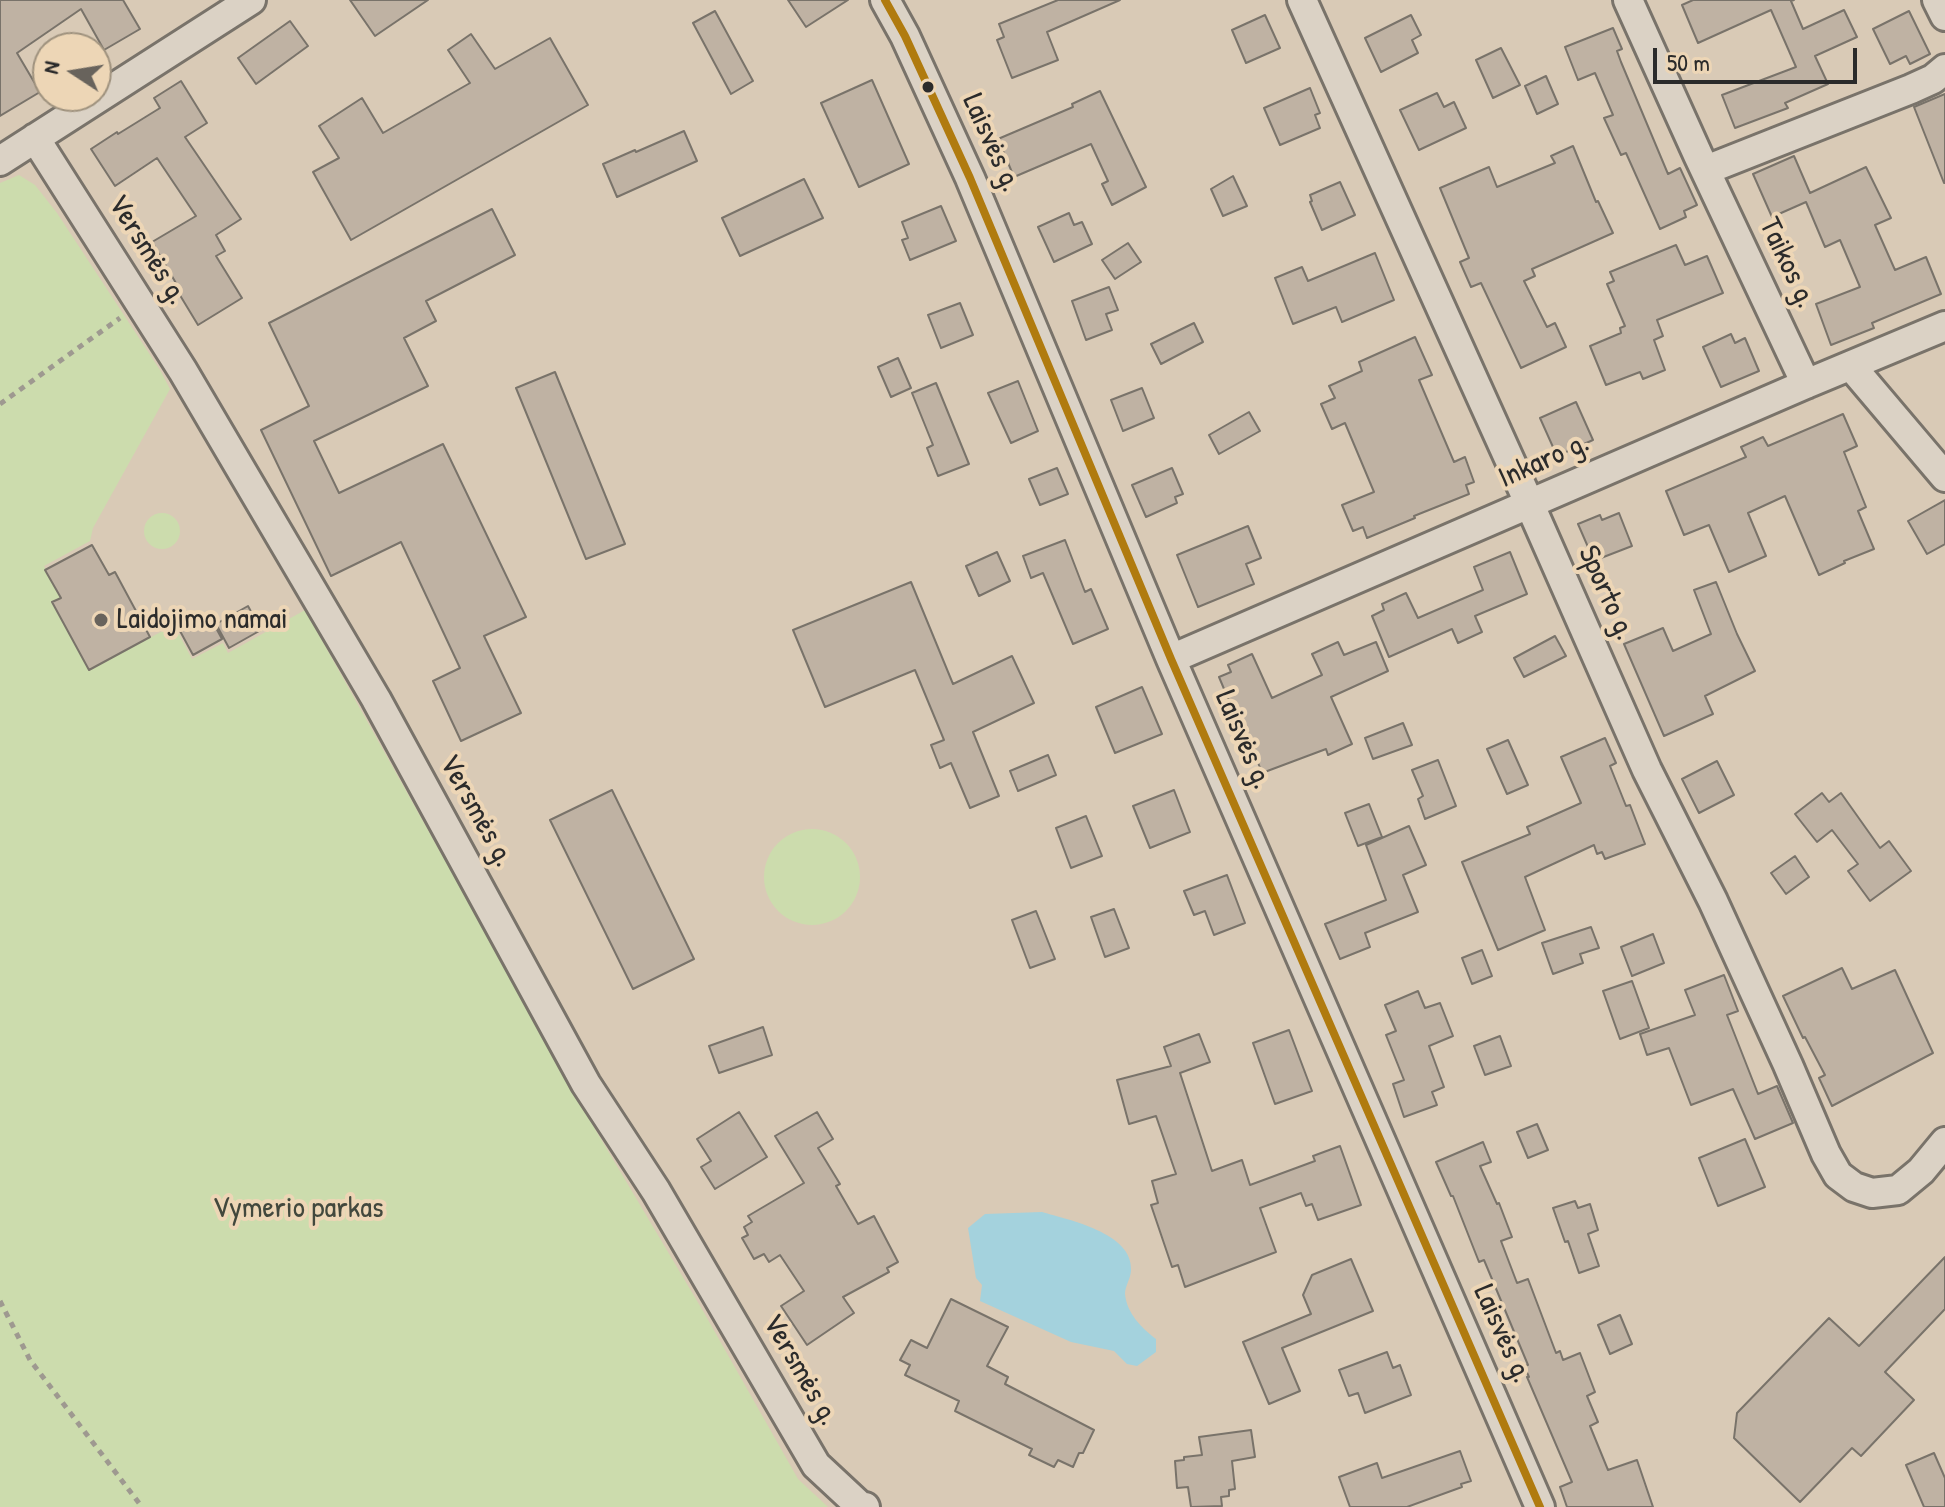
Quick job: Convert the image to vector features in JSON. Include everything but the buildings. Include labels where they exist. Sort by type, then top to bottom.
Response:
[{"type":"street","points":[[0,161],[251,0]]},
{"type":"street","name":"Laisvės g.","points":[[885,0],[905,36],[970,178],[1171,659],[1540,1507]]},
{"type":"street","name":"Sporto g.","points":[[1302,0],[1647,770],[1713,901],[1826,1154],[1838,1175],[1854,1187],[1872,1193],[1898,1190],[1921,1171],[1945,1142]]},
{"type":"street","name":"Taikos g.","points":[[1628,0],[1806,384]]},
{"type":"street","points":[[1937,0],[1945,16]]},
{"type":"street","points":[[1706,170],[1911,89],[1933,79],[1945,69]]},
{"type":"street","name":"Versmės g.","points":[[35,138],[183,371],[376,699],[586,1084],[656,1191],[816,1465],[860,1506],[865,1507]]},
{"type":"street","name":"Inkaro g.","points":[[1171,659],[1945,326]]},
{"type":"street","points":[[1851,366],[1945,477]]},
{"type":"path","points":[[0,404],[140,304]]},
{"type":"path","points":[[0,1301],[30,1360],[142,1507]]},
{"type":"green space","name":"Vymerio parkas","points":[[19,175],[35,185],[57,213],[170,389],[93,528],[90,541],[44,566],[61,598],[53,603],[89,670],[174,625],[192,659],[223,643],[228,653],[305,610],[595,1129],[798,1479],[828,1507],[0,1507],[0,183]]},
{"type":"green space","points":[[162,513],[175,518],[180,531],[175,544],[162,549],[149,544],[144,531],[149,518]]},
{"type":"green space","points":[[812,829],[831,832],[846,843],[857,858],[860,877],[857,896],[846,911],[831,922],[812,925],[793,922],[778,911],[767,896],[764,877],[767,858],[778,843],[793,832]]},
{"type":"water","points":[[1042,1212],[1083,1224],[1111,1237],[1129,1257],[1131,1270],[1125,1291],[1126,1301],[1136,1320],[1156,1339],[1156,1352],[1137,1366],[1127,1364],[1114,1351],[1071,1342],[980,1301],[982,1285],[976,1278],[968,1228],[985,1214]]},
{"type":"transit line","points":[[885,0],[905,36],[970,178],[1171,659],[1540,1507]]},
{"type":"place","name":"Laidojimo namai","points":[[101,620]]}]
